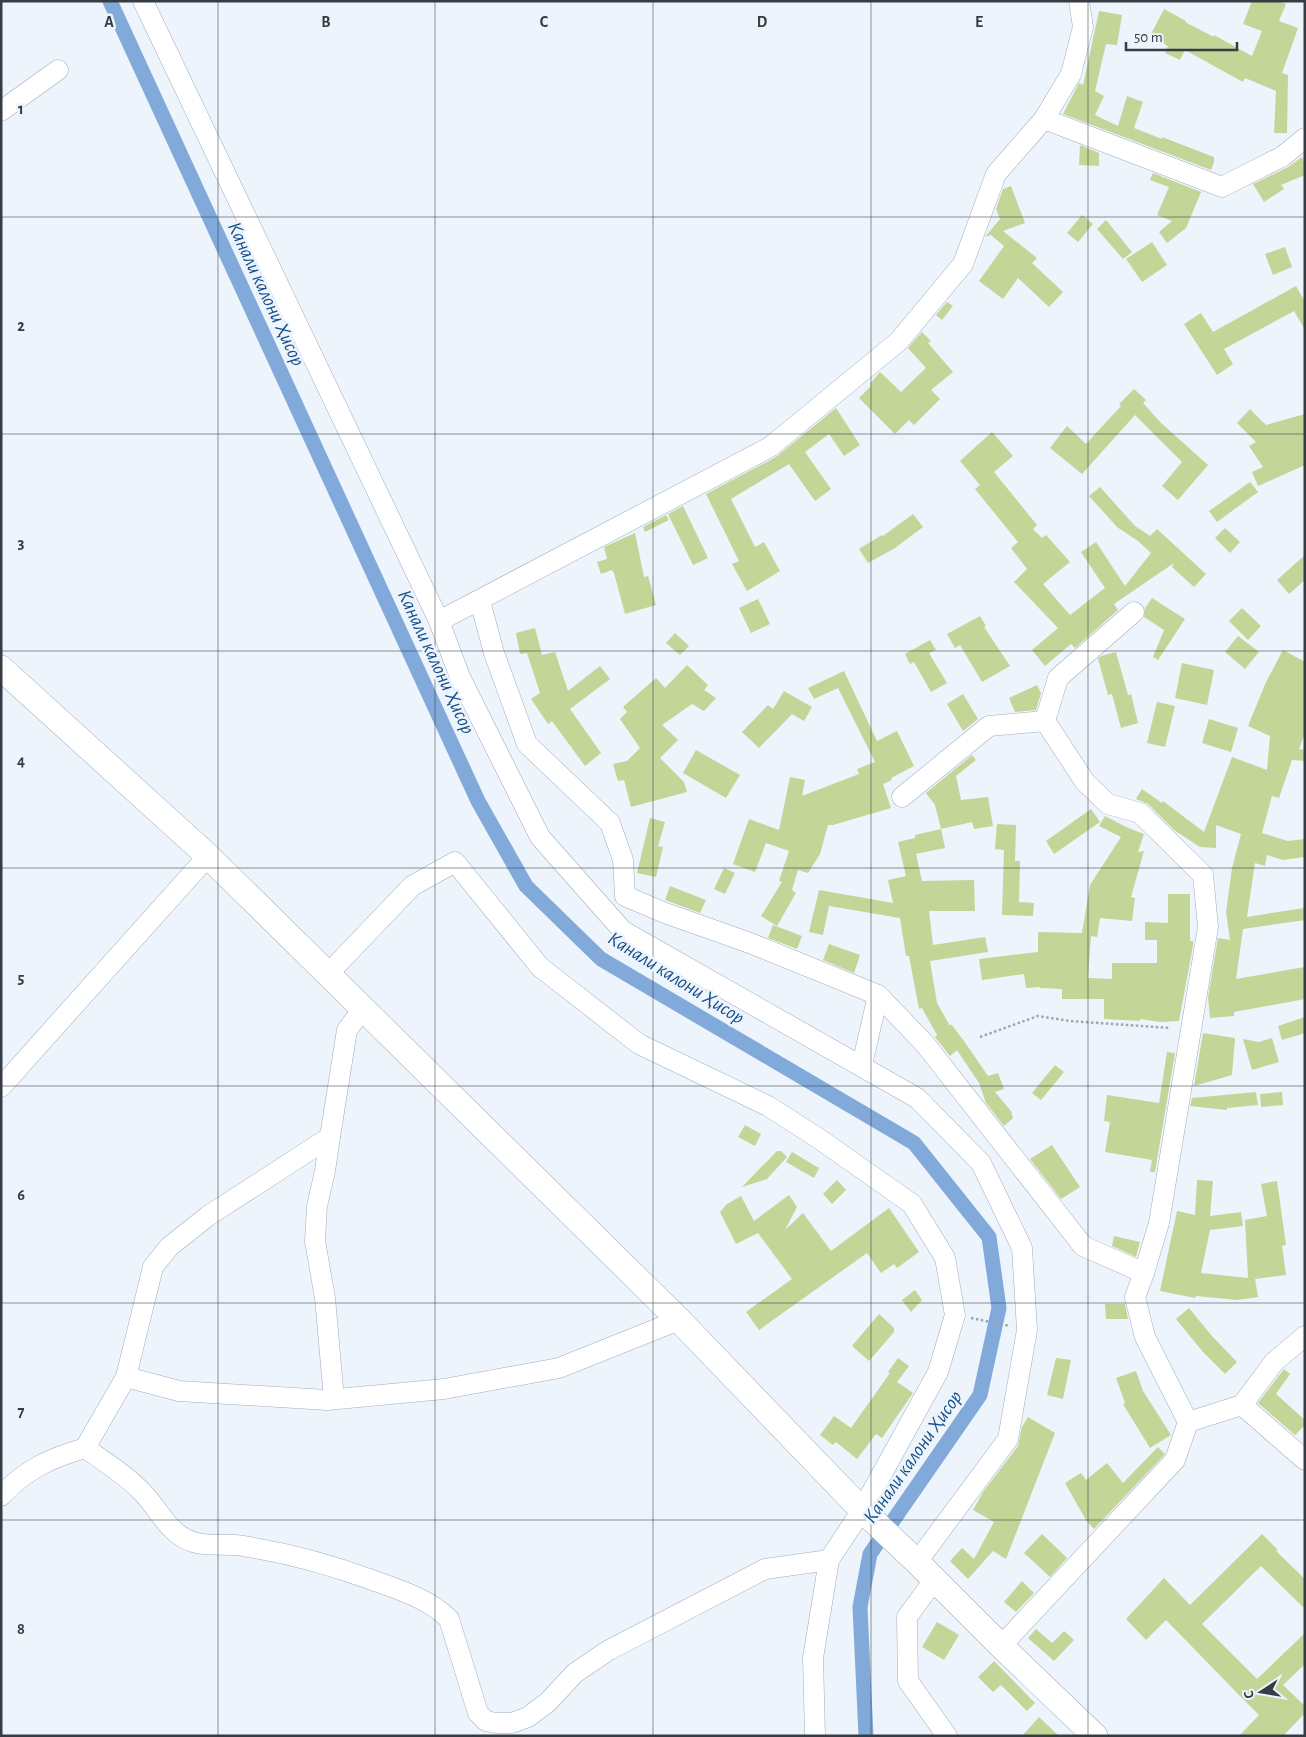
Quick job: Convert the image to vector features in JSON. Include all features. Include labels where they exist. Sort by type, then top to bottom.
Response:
[{"type":"main road","points":[[1,668],[208,856],[679,1320],[862,1510],[1095,1736]]},
{"type":"street","points":[[142,1],[439,621],[460,678],[540,837],[623,931],[862,1065],[917,1098],[981,1163],[1022,1248],[1027,1330],[1008,1438],[917,1562]]},
{"type":"street","points":[[439,621],[770,448],[899,341],[963,264],[996,174],[1044,119],[1071,74],[1083,27],[1079,1]]},
{"type":"street","points":[[1,111],[58,70]]},
{"type":"street","points":[[1044,119],[1222,187],[1283,156],[1305,138]]},
{"type":"street","points":[[480,601],[494,653],[527,744],[610,824],[623,860],[625,896],[665,913],[750,943],[878,995],[924,1044],[1083,1246],[1144,1273]]},
{"type":"street","points":[[1001,1646],[1174,1460],[1188,1422],[1145,1337],[1134,1297],[1144,1273],[1159,1223],[1208,927],[1203,876],[1140,813],[1108,804],[1091,788],[1085,782],[1046,721],[1058,678],[1134,612]]},
{"type":"street","points":[[902,797],[989,726],[1046,721]]},
{"type":"street","points":[[1,1087],[208,856]]},
{"type":"street","points":[[328,974],[412,886],[455,862],[540,968],[639,1044],[768,1106],[818,1138],[912,1204],[945,1258],[955,1314],[938,1372],[862,1510],[829,1560],[813,1658],[815,1736]]},
{"type":"street","points":[[862,1065],[878,995]]},
{"type":"street","points":[[334,1400],[325,1298],[315,1241],[317,1206],[325,1171],[348,1030],[363,1009]]},
{"type":"street","points":[[1,1496],[15,1481],[42,1463],[85,1448],[126,1377],[153,1267],[169,1248],[208,1216],[330,1137]]},
{"type":"street","points":[[126,1377],[179,1391],[334,1400],[444,1389],[559,1368],[679,1320]]},
{"type":"street","points":[[1188,1422],[1242,1405],[1274,1362],[1305,1336]]},
{"type":"street","points":[[1242,1405],[1305,1460]]},
{"type":"street","points":[[85,1448],[144,1493],[174,1532],[193,1542],[240,1545],[285,1553],[330,1565],[400,1590],[440,1610],[449,1619],[457,1640],[478,1713],[486,1721],[496,1723],[512,1723],[528,1717],[548,1702],[575,1673],[610,1650],[765,1569],[829,1560]]},
{"type":"street","points":[[935,1579],[907,1617],[908,1681],[947,1736]]},
{"type":"path","points":[[980,1037],[1038,1016],[1070,1021],[1170,1028]]},
{"type":"path","points":[[955,1314],[1027,1330]]},
{"type":"building","points":[[1252,1],[1278,1],[1286,4],[1279,21],[1298,28],[1282,73],[1288,75],[1287,133],[1274,133],[1276,91],[1245,78],[1243,82],[1185,50],[1180,60],[1165,53],[1168,46],[1150,36],[1164,9],[1185,22],[1214,37],[1214,35],[1252,56],[1262,31],[1243,24]]},
{"type":"building","points":[[1099,11],[1122,15],[1117,45],[1106,44],[1095,91],[1104,96],[1095,115],[1118,126],[1127,96],[1143,102],[1134,128],[1214,157],[1211,170],[1063,114],[1079,83],[1083,85]]},
{"type":"building","points":[[1080,145],[1099,153],[1099,166],[1079,165]]},
{"type":"building","points":[[1302,157],[1305,164],[1305,175],[1281,185],[1284,189],[1264,202],[1253,184],[1288,167]]},
{"type":"building","points":[[1153,173],[1201,192],[1186,228],[1167,243],[1159,232],[1172,221],[1157,215],[1169,187],[1150,180]]},
{"type":"building","points":[[1011,186],[1025,223],[1003,231],[1037,258],[1032,263],[1063,292],[1049,307],[1018,278],[1003,299],[979,281],[1004,246],[991,235],[985,237],[1000,219],[996,209],[1003,189]]},
{"type":"building","points":[[1082,215],[1093,224],[1078,242],[1067,233]]},
{"type":"building","points":[[1106,220],[1132,252],[1123,259],[1097,229]]},
{"type":"building","points":[[1152,242],[1167,265],[1142,282],[1126,259]]},
{"type":"building","points":[[1285,247],[1292,267],[1273,275],[1265,254]]},
{"type":"building","points":[[1296,286],[1305,302],[1305,330],[1294,311],[1224,349],[1233,364],[1217,375],[1184,324],[1201,313],[1213,332]]},
{"type":"building","points":[[947,302],[953,306],[942,320],[936,315]]},
{"type":"building","points":[[922,332],[931,341],[928,343],[953,372],[931,390],[940,399],[914,425],[909,420],[895,434],[859,398],[871,386],[870,384],[880,372],[901,392],[926,368],[908,348]]},
{"type":"building","points":[[1134,389],[1146,400],[1143,403],[1161,423],[1208,465],[1178,500],[1162,486],[1182,462],[1135,415],[1082,474],[1050,448],[1067,426],[1086,444]]},
{"type":"building","points":[[836,408],[860,445],[844,456],[829,434],[805,452],[831,489],[815,501],[789,464],[731,499],[755,547],[764,542],[780,571],[747,591],[732,564],[739,561],[706,494],[776,457]]},
{"type":"building","points":[[1250,409],[1266,425],[1305,414],[1305,465],[1258,486],[1252,472],[1263,467],[1249,446],[1256,442],[1237,423]]},
{"type":"building","points":[[992,432],[1013,456],[994,472],[1037,525],[1033,529],[1042,538],[1046,535],[1070,562],[1043,584],[1070,615],[1105,588],[1081,552],[1096,542],[1125,586],[1151,553],[1138,541],[1117,527],[1089,496],[1100,487],[1135,526],[1150,536],[1157,529],[1206,574],[1194,587],[1172,567],[1174,563],[1114,604],[1118,610],[1075,648],[1071,644],[1045,666],[1032,650],[1058,628],[1014,582],[1027,569],[1011,548],[1018,542],[975,489],[980,485],[960,461]]},
{"type":"building","points":[[1250,482],[1258,492],[1217,522],[1209,511]]},
{"type":"building","points":[[683,506],[708,558],[693,565],[668,514]]},
{"type":"building","points":[[913,514],[923,527],[895,548],[868,563],[859,549],[883,536]]},
{"type":"building","points":[[666,515],[669,520],[645,532],[643,527]]},
{"type":"building","points":[[1225,528],[1240,542],[1230,553],[1215,538]]},
{"type":"building","points":[[635,533],[644,577],[648,576],[656,605],[625,614],[614,573],[612,570],[601,574],[597,562],[607,559],[604,547]]},
{"type":"building","points":[[1305,555],[1305,580],[1289,594],[1277,580]]},
{"type":"building","points":[[1152,598],[1185,619],[1158,660],[1153,657],[1164,630],[1144,617],[1145,608]]},
{"type":"building","points":[[758,599],[770,624],[751,633],[739,608]]},
{"type":"building","points":[[1242,608],[1261,626],[1248,640],[1229,621]]},
{"type":"building","points":[[980,616],[986,626],[984,627],[1010,666],[982,682],[960,645],[955,648],[947,634]]},
{"type":"building","points":[[535,628],[542,655],[555,652],[568,691],[600,666],[610,679],[570,709],[601,753],[585,766],[552,721],[548,724],[531,699],[540,693],[527,653],[520,654],[516,633]]},
{"type":"building","points":[[675,633],[689,646],[680,655],[666,643]]},
{"type":"building","points":[[1238,636],[1259,652],[1245,669],[1225,652]]},
{"type":"building","points":[[930,640],[936,650],[929,653],[947,683],[931,692],[914,662],[910,664],[905,654]]},
{"type":"building","points":[[1283,650],[1305,662],[1305,733],[1299,749],[1305,750],[1305,761],[1292,760],[1279,798],[1272,796],[1262,833],[1288,841],[1305,839],[1305,857],[1283,860],[1267,855],[1265,866],[1255,863],[1247,917],[1304,908],[1305,920],[1243,929],[1236,979],[1305,967],[1305,999],[1234,1012],[1234,1016],[1210,1018],[1208,997],[1218,938],[1230,940],[1226,912],[1232,868],[1241,834],[1216,825],[1216,848],[1200,847],[1174,830],[1148,804],[1136,799],[1142,789],[1162,803],[1163,801],[1204,832],[1232,757],[1267,770],[1270,736],[1248,726],[1266,682]]},
{"type":"building","points":[[1116,652],[1128,695],[1131,694],[1138,723],[1121,728],[1112,694],[1108,695],[1098,659],[1101,656]]},
{"type":"building","points":[[1182,663],[1214,670],[1207,705],[1175,698]]},
{"type":"building","points":[[687,665],[708,685],[704,690],[716,698],[704,711],[692,704],[662,725],[678,740],[660,758],[684,782],[687,792],[631,807],[624,780],[618,781],[613,764],[627,761],[640,748],[620,719],[627,712],[623,707],[656,678],[665,688]]},
{"type":"building","points":[[844,671],[877,741],[897,731],[914,766],[883,784],[891,808],[828,825],[820,854],[808,873],[798,870],[792,890],[796,893],[777,926],[761,916],[782,882],[779,881],[789,851],[766,843],[755,872],[733,864],[749,819],[779,830],[790,777],[805,780],[802,796],[859,774],[857,769],[875,762],[838,688],[814,699],[808,688]]},
{"type":"building","points":[[1037,685],[1041,693],[1036,710],[1015,712],[1009,698]]},
{"type":"building","points":[[784,691],[812,707],[804,721],[792,714],[759,748],[742,732],[768,705],[773,709]]},
{"type":"building","points":[[963,694],[978,719],[963,731],[947,704]]},
{"type":"building","points":[[1157,702],[1175,706],[1165,747],[1147,743]]},
{"type":"building","points":[[1209,719],[1238,728],[1231,752],[1202,743]]},
{"type":"building","points":[[696,750],[740,775],[726,798],[683,773]]},
{"type":"building","points":[[972,755],[976,760],[956,776],[961,800],[988,797],[993,826],[974,829],[972,822],[941,829],[935,805],[926,793]]},
{"type":"building","points":[[1091,809],[1100,822],[1054,854],[1046,841]]},
{"type":"building","points":[[1105,816],[1144,834],[1138,852],[1144,851],[1131,897],[1135,898],[1132,921],[1100,918],[1097,937],[1091,936],[1088,978],[1112,979],[1112,963],[1157,963],[1157,940],[1145,940],[1145,922],[1168,923],[1168,894],[1190,894],[1190,941],[1193,941],[1193,946],[1179,1021],[1160,1022],[1140,1019],[1140,1021],[1104,1019],[1104,999],[1062,999],[1062,989],[1026,988],[1024,974],[982,980],[979,959],[1038,952],[1038,932],[1082,933],[1090,885],[1121,837],[1099,826]]},
{"type":"building","points":[[650,818],[665,822],[658,846],[663,847],[656,877],[637,873]]},
{"type":"building","points":[[997,824],[1016,825],[1015,861],[1020,861],[1019,902],[1034,903],[1033,916],[1002,915],[1004,850],[995,849]]},
{"type":"building","points":[[941,829],[945,848],[916,854],[922,881],[974,880],[975,911],[929,911],[933,945],[985,937],[988,952],[930,961],[937,1003],[950,1026],[951,1024],[988,1076],[998,1073],[1004,1089],[995,1092],[1011,1111],[1013,1118],[1004,1126],[986,1103],[979,1083],[957,1050],[950,1056],[935,1037],[937,1035],[922,1008],[919,1009],[909,956],[906,956],[900,918],[829,906],[823,935],[809,932],[819,890],[893,903],[888,880],[906,876],[898,842],[915,838],[915,835]]},
{"type":"building","points":[[724,868],[735,873],[725,894],[714,889]]},
{"type":"building","points":[[670,886],[706,900],[700,913],[665,900]]},
{"type":"building","points":[[773,925],[802,936],[797,949],[768,938]]},
{"type":"building","points":[[829,944],[860,955],[854,973],[823,960]]},
{"type":"building","points":[[1305,1017],[1305,1033],[1282,1040],[1278,1026]]},
{"type":"building","points":[[1203,1033],[1235,1038],[1232,1075],[1194,1086]]},
{"type":"building","points":[[1272,1038],[1279,1062],[1252,1070],[1243,1039],[1259,1042]]},
{"type":"building","points":[[1167,1052],[1175,1053],[1155,1172],[1150,1172],[1152,1160],[1105,1152],[1110,1122],[1104,1121],[1107,1095],[1159,1103]]},
{"type":"building","points":[[1055,1065],[1064,1072],[1041,1100],[1032,1093]]},
{"type":"building","points":[[1256,1092],[1258,1105],[1227,1108],[1227,1110],[1190,1106],[1192,1098]]},
{"type":"building","points":[[1282,1092],[1283,1105],[1261,1107],[1260,1094]]},
{"type":"building","points":[[745,1125],[761,1134],[755,1146],[738,1137]]},
{"type":"building","points":[[1052,1145],[1080,1187],[1061,1199],[1030,1159]]},
{"type":"building","points":[[777,1151],[781,1151],[787,1157],[767,1179],[742,1187]]},
{"type":"building","points":[[792,1152],[819,1168],[814,1178],[786,1162]]},
{"type":"building","points":[[837,1180],[846,1190],[832,1204],[823,1194]]},
{"type":"building","points":[[1197,1180],[1213,1181],[1210,1216],[1241,1212],[1243,1226],[1210,1230],[1201,1273],[1248,1278],[1245,1220],[1267,1216],[1261,1184],[1277,1181],[1286,1245],[1282,1246],[1286,1275],[1255,1279],[1258,1297],[1237,1300],[1196,1296],[1195,1298],[1160,1291],[1177,1211],[1195,1215]]},
{"type":"building","points":[[789,1195],[797,1207],[785,1230],[803,1213],[831,1251],[889,1208],[919,1252],[897,1268],[894,1264],[881,1273],[867,1253],[759,1330],[746,1312],[792,1279],[758,1233],[736,1244],[720,1212],[727,1204],[741,1196],[754,1221]]},
{"type":"building","points":[[1114,1236],[1140,1242],[1136,1257],[1112,1246]]},
{"type":"building","points":[[915,1290],[922,1300],[911,1312],[902,1300]]},
{"type":"building","points":[[1105,1304],[1125,1304],[1128,1319],[1106,1319]]},
{"type":"building","points":[[1189,1308],[1237,1362],[1225,1374],[1203,1352],[1176,1319]]},
{"type":"building","points":[[879,1314],[894,1328],[894,1332],[869,1361],[852,1346]]},
{"type":"building","points":[[898,1358],[909,1366],[897,1382],[913,1393],[882,1438],[876,1434],[857,1459],[836,1442],[833,1445],[820,1435],[834,1416],[851,1428],[890,1373],[888,1372]]},
{"type":"building","points":[[1056,1358],[1071,1360],[1063,1399],[1047,1395]]},
{"type":"building","points":[[1284,1369],[1290,1374],[1276,1394],[1305,1420],[1305,1425],[1295,1435],[1258,1403]]},
{"type":"building","points":[[1136,1371],[1143,1391],[1171,1435],[1150,1448],[1123,1404],[1125,1403],[1116,1378]]},
{"type":"building","points":[[1028,1417],[1055,1433],[1006,1559],[993,1551],[968,1579],[950,1561],[962,1548],[974,1559],[994,1522],[973,1510],[983,1492],[1018,1446],[1022,1427]]},
{"type":"building","points":[[1158,1447],[1165,1454],[1094,1529],[1086,1520],[1065,1483],[1081,1473],[1086,1480],[1107,1463],[1123,1483]]},
{"type":"building","points":[[1042,1534],[1067,1558],[1050,1577],[1024,1553]]},
{"type":"building","points":[[1262,1534],[1278,1550],[1276,1551],[1305,1579],[1305,1609],[1261,1566],[1202,1624],[1257,1679],[1305,1633],[1305,1664],[1283,1685],[1305,1706],[1305,1713],[1283,1736],[1239,1736],[1259,1715],[1166,1620],[1146,1640],[1126,1619],[1164,1578],[1190,1605]]},
{"type":"building","points":[[1022,1581],[1034,1593],[1016,1612],[1004,1602]]},
{"type":"building","points":[[937,1622],[959,1635],[944,1660],[922,1647]]},
{"type":"building","points":[[1036,1629],[1052,1643],[1064,1631],[1074,1640],[1054,1661],[1028,1638]]},
{"type":"building","points":[[994,1661],[1035,1703],[1027,1711],[1001,1685],[993,1692],[978,1677]]},
{"type":"building","points":[[1039,1717],[1059,1736],[1022,1736]]},
{"type":"waterway","name":"Канали калони Ҳисор","points":[[110,1],[478,801],[526,886],[601,959],[914,1143],[989,1237],[999,1308],[980,1395],[870,1554],[860,1607],[866,1736]]}]
